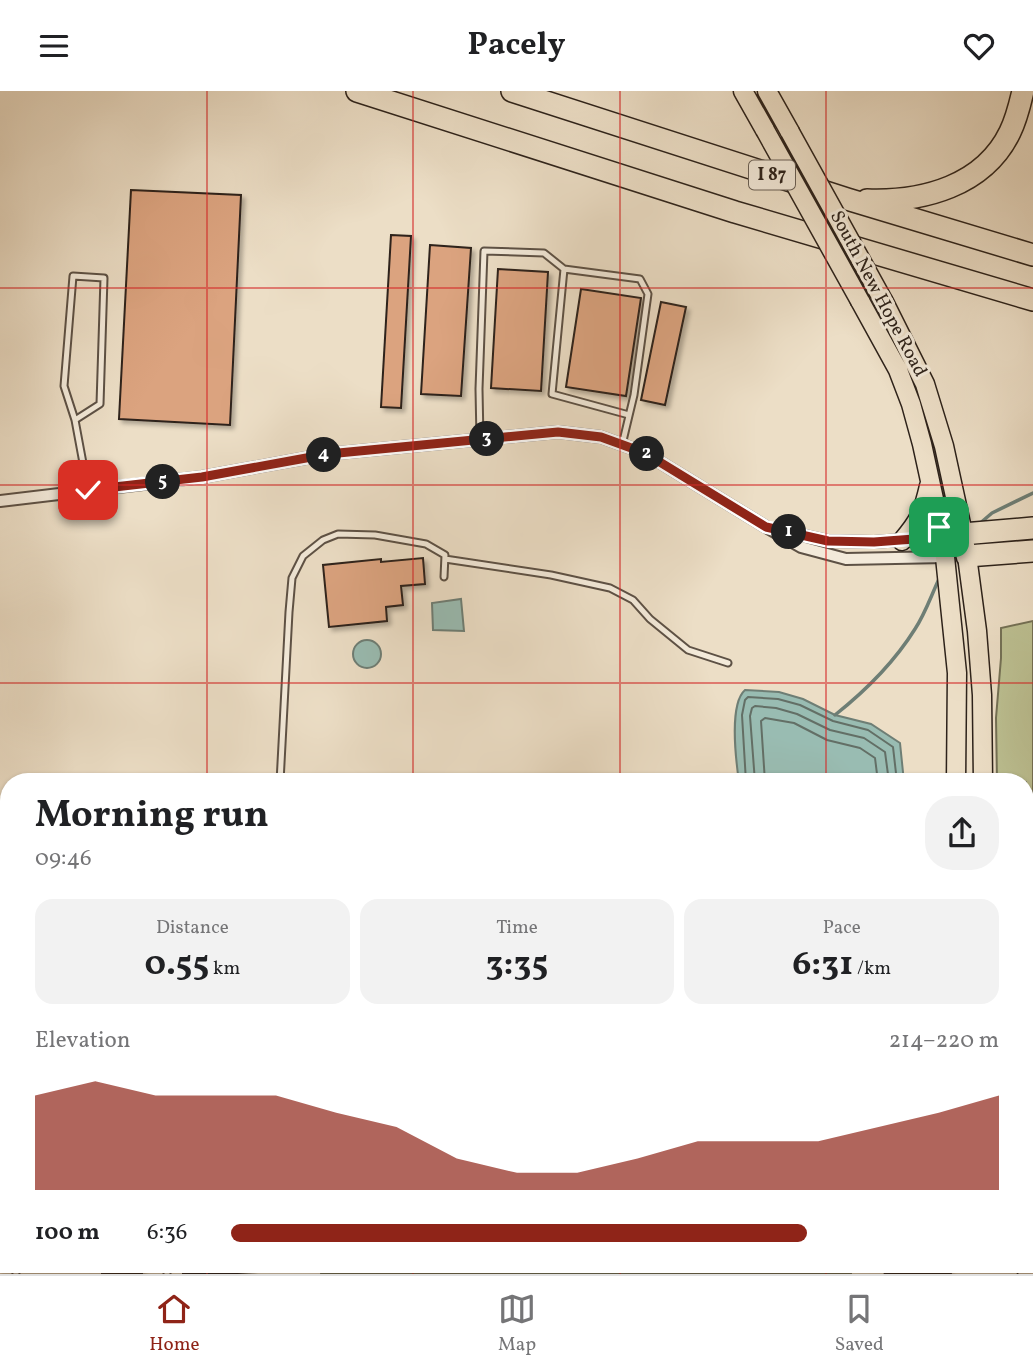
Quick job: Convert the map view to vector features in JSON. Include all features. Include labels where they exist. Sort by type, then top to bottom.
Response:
[{"type":"highway","name":"I 87","points":[[357,91],[722,208],[1033,300]]},
{"type":"highway","name":"I 87","points":[[512,91],[847,199],[1033,255]]},
{"type":"highway","points":[[847,199],[883,201],[928,195],[954,187],[983,168],[999,151],[1011,131],[1023,91]]},
{"type":"highway","points":[[963,534],[1033,528]]},
{"type":"highway","points":[[967,556],[1033,551]]},
{"type":"main road","name":"South New Hope Road","points":[[743,91],[898,370],[911,404],[945,557],[957,673],[956,773]]},
{"type":"main road","name":"South New Hope Road","points":[[767,91],[884,302],[925,384],[944,446],[967,556],[982,695],[982,773]]},
{"type":"main road","points":[[902,541],[923,513],[929,483]]},
{"type":"main road","points":[[941,537],[963,534]]},
{"type":"main road","points":[[945,557],[967,556]]},
{"type":"street","points":[[0,501],[202,477],[328,454],[558,432],[601,437],[645,453],[801,547],[846,559],[945,557]]},
{"type":"street","points":[[766,527],[828,541],[874,542],[941,537]]},
{"type":"lane","points":[[481,440],[478,389],[484,251],[544,253],[564,269],[640,279],[648,294],[634,395],[622,445]]},
{"type":"lane","points":[[564,269],[552,394],[629,415]]},
{"type":"lane","points":[[75,420],[100,404],[104,278],[73,276],[64,386],[75,420],[88,490]]},
{"type":"lane","points":[[281,773],[292,578],[303,556],[323,540],[338,534],[375,535],[426,544],[445,555],[444,577]]},
{"type":"lane","points":[[445,559],[551,575],[610,588],[633,600],[650,619],[688,650],[728,663]]},
{"type":"green space","points":[[1033,621],[1033,773],[997,773],[996,718],[1001,628]]},
{"type":"green space","points":[[851,1273],[851,1274],[321,1274]]},
{"type":"water","points":[[461,599],[464,631],[433,630],[432,603]]},
{"type":"water","points":[[367,640],[377,644],[381,654],[377,664],[367,668],[357,664],[353,654],[357,644]]},
{"type":"water","points":[[745,690],[779,692],[803,699],[835,715],[871,724],[900,743],[903,773],[738,773],[735,720],[740,697]]},
{"type":"building","points":[[131,190],[241,195],[230,425],[119,419]]},
{"type":"building","points":[[391,235],[411,236],[401,408],[381,407]]},
{"type":"building","points":[[430,245],[471,248],[461,396],[421,394]]},
{"type":"building","points":[[498,269],[548,272],[541,391],[491,388]]},
{"type":"building","points":[[581,289],[641,298],[626,396],[566,387]]},
{"type":"building","points":[[661,302],[686,307],[665,405],[641,400]]},
{"type":"building","points":[[423,558],[425,584],[401,586],[403,605],[386,607],[387,621],[329,627],[323,565]]},
{"type":"building","points":[[142,1273],[142,1274],[102,1274]]},
{"type":"building","points":[[183,1273],[237,1273],[223,1274]]},
{"type":"building","points":[[950,1273],[951,1274],[884,1274]]},
{"type":"waterway","points":[[978,525],[992,513],[1033,493]]},
{"type":"waterway","points":[[835,715],[868,686],[898,653],[919,623],[939,579]]},
{"type":"route","points":[[88,490],[202,477],[328,454],[558,432],[601,437],[645,453],[766,527],[828,541],[874,542],[941,537],[939,527]]}]
